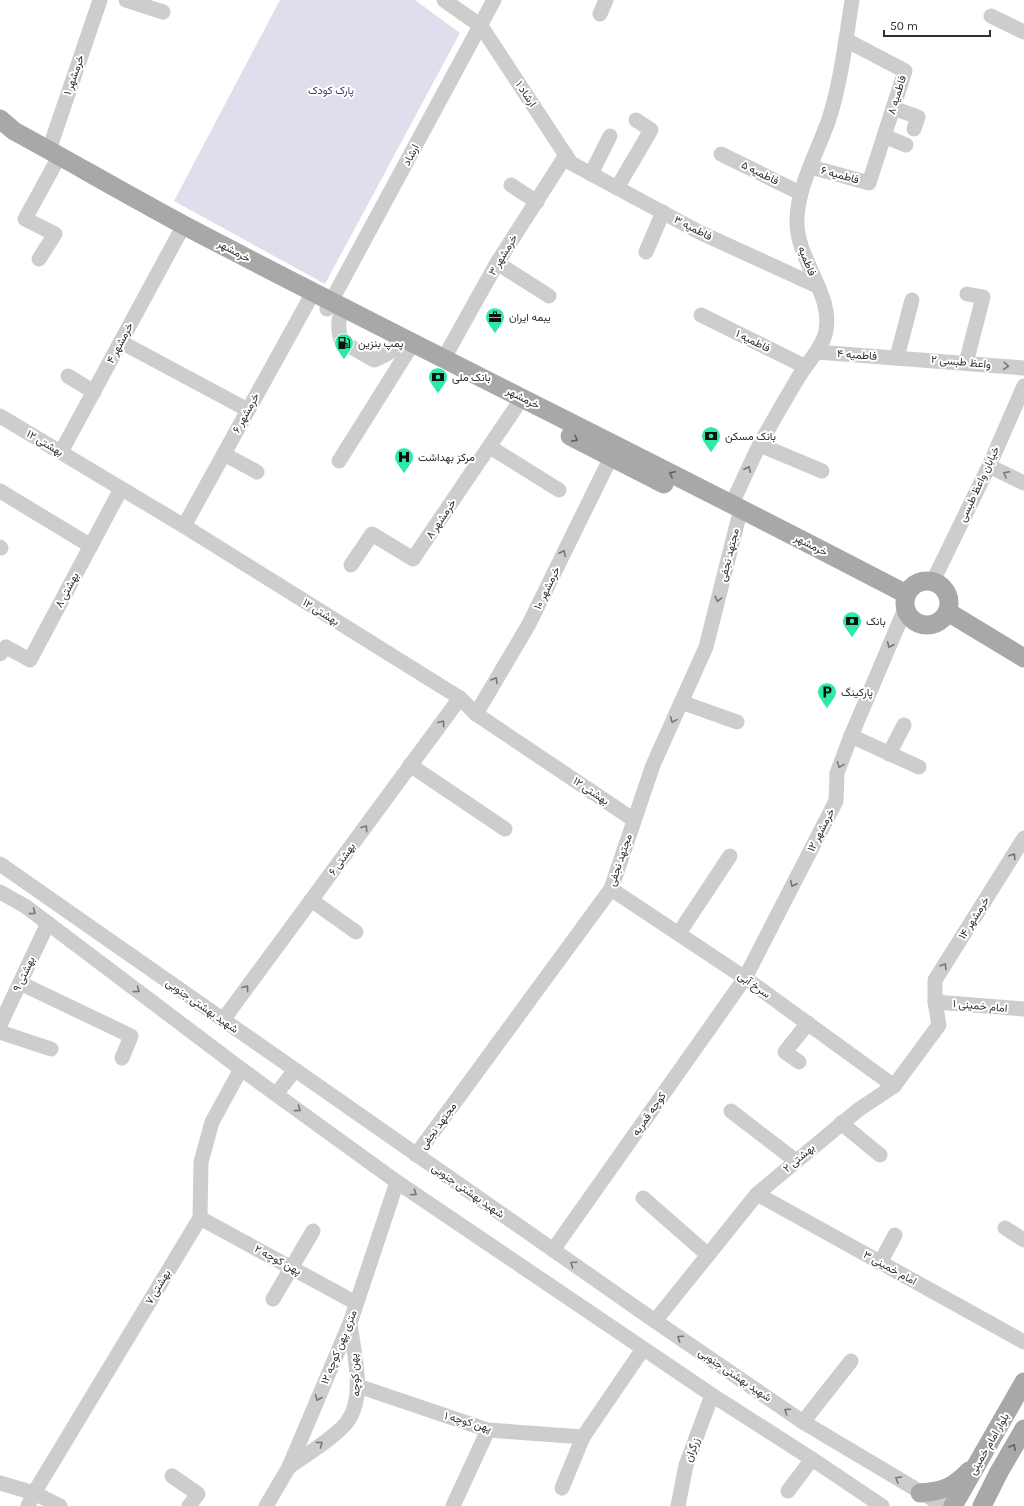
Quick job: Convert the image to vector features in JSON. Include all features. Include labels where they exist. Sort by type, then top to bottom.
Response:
[{"type":"main road","name":"خرمشهر","points":[[7,132],[179,234],[309,300],[335,309]]},
{"type":"main road","name":"خرمشهر","points":[[51,158],[189,228],[335,309],[611,457],[735,512]]},
{"type":"main road","name":"خرمشهر","points":[[403,345],[444,358],[905,602]]},
{"type":"main road","points":[[920,581],[933,581],[940,584],[946,590],[950,604],[948,612],[937,623],[922,625],[914,622],[909,616],[905,602],[914,584],[920,581]]},
{"type":"main road","points":[[948,612],[1024,658]]},
{"type":"main road","name":"بلوار امام خمینی","points":[[953,1506],[1024,1382]]},
{"type":"main road","name":"بلوار امام خمینی","points":[[982,1506],[999,1472],[1024,1429]]},
{"type":"main road","points":[[920,1493],[940,1491],[959,1482],[979,1462]]},
{"type":"main road","points":[[998,1506],[996,1498],[999,1472]]},
{"type":"street","name":"خرمشهر ۱","points":[[39,259],[55,234],[25,220],[51,158],[100,0]]},
{"type":"street","points":[[126,0],[163,12]]},
{"type":"street","points":[[444,0],[481,26]]},
{"type":"street","name":"ارشاد","points":[[335,309],[494,0]]},
{"type":"street","points":[[600,14],[606,0]]},
{"type":"street","name":"فاطمیه","points":[[735,512],[760,445],[804,366],[816,352],[825,335],[827,317],[823,300],[800,247],[797,220],[800,193],[829,118],[842,66],[852,0]]},
{"type":"street","points":[[991,16],[1024,32]]},
{"type":"street","name":"ارشاد ۱","points":[[481,26],[569,159]]},
{"type":"street","name":"فاطمیه ۸","points":[[846,40],[905,71],[884,136]]},
{"type":"street","points":[[893,108],[918,117],[914,129]]},
{"type":"street","points":[[617,188],[651,130],[636,120]]},
{"type":"street","points":[[591,174],[610,136]]},
{"type":"street","points":[[884,136],[906,145]]},
{"type":"street","name":"فاطمیه ۶","points":[[811,167],[869,183],[884,136]]},
{"type":"street","name":"فاطمیه ۵","points":[[721,154],[800,193]]},
{"type":"street","name":"فاطمیه ۳","points":[[569,159],[591,174],[699,232],[817,286]]},
{"type":"street","name":"خرمشهر ۳","points":[[444,358],[497,263],[536,202],[569,159]]},
{"type":"street","points":[[511,185],[536,202]]},
{"type":"street","points":[[646,252],[663,212]]},
{"type":"street","name":"خرمشهر ۴","points":[[61,452],[179,234]]},
{"type":"street","points":[[497,263],[549,296]]},
{"type":"street","points":[[966,363],[983,296],[967,294]]},
{"type":"street","name":"خرمشهر ۶","points":[[184,526],[309,300]]},
{"type":"street","points":[[897,357],[912,300]]},
{"type":"street","points":[[335,309],[341,341],[374,360],[403,345]]},
{"type":"street","name":"فاطمیه ۱","points":[[701,315],[804,366]]},
{"type":"street","points":[[121,342],[248,410]]},
{"type":"street","points":[[339,461],[403,345]]},
{"type":"street","name":"فاطمیه ۴","points":[[816,352],[897,357]]},
{"type":"street","name":"واعظ طبسی ۲","points":[[897,357],[1024,368]]},
{"type":"street","points":[[68,376],[94,392]]},
{"type":"street","name":"خیابان واعظ طبسی","points":[[933,581],[989,466],[1024,386]]},
{"type":"street","name":"خرمشهر ۸","points":[[351,565],[372,534],[413,559],[516,407]]},
{"type":"street","name":"بهشتی ۱۲","points":[[0,416],[184,526],[460,698],[476,714],[634,820]]},
{"type":"street","points":[[760,445],[822,471]]},
{"type":"street","points":[[490,447],[559,490]]},
{"type":"street","points":[[224,454],[256,472]]},
{"type":"street","name":"خرمشهر ۱۰","points":[[476,714],[529,624],[611,457]]},
{"type":"street","points":[[989,466],[1024,483]]},
{"type":"street","name":"بهشتی ۸","points":[[0,654],[6,647],[30,660],[121,488]]},
{"type":"street","points":[[0,491],[91,546]]},
{"type":"street","name":"مجتهد نجفی","points":[[416,1155],[611,889],[653,765],[706,647],[735,512]]},
{"type":"street","name":"خرمشهر ۱۲","points":[[745,978],[836,801],[837,773],[905,602]]},
{"type":"street","name":"بهشتی ۶","points":[[223,1020],[460,698]]},
{"type":"street","points":[[681,702],[737,722]]},
{"type":"street","points":[[889,754],[904,725]]},
{"type":"street","points":[[851,736],[919,767]]},
{"type":"street","points":[[410,765],[505,829]]},
{"type":"street","name":"خرمشهر ۱۴","points":[[935,1002],[935,980],[1024,838]]},
{"type":"street","points":[[678,933],[730,856]]},
{"type":"street","name":"شهید بهشتی جنوبی","points":[[0,864],[656,1322],[803,1422],[944,1506]]},
{"type":"street","name":"سرخ آبی","points":[[611,889],[745,978],[894,1086]]},
{"type":"street","points":[[0,892],[26,906],[241,1069],[277,1093],[397,1182],[643,1349],[882,1506]]},
{"type":"street","points":[[312,900],[356,932]]},
{"type":"street","name":"بهشتی ۹","points":[[0,1025],[48,923]]},
{"type":"street","name":"کوچه قمریه","points":[[553,1250],[745,978]]},
{"type":"street","points":[[20,983],[131,1036],[122,1058]]},
{"type":"street","name":"امام خمینی ۱","points":[[935,1002],[1024,1009]]},
{"type":"street","name":"بهشتی ۲","points":[[656,1322],[757,1194],[841,1123],[894,1086],[939,1025],[935,1002]]},
{"type":"street","points":[[799,1062],[785,1052],[808,1023]]},
{"type":"street","points":[[0,1032],[50,1049]]},
{"type":"street","points":[[200,1218],[201,1162],[212,1122],[241,1069]]},
{"type":"street","points":[[277,1093],[294,1070]]},
{"type":"street","points":[[731,1110],[796,1161]]},
{"type":"street","points":[[841,1123],[880,1155]]},
{"type":"street","name":"۱۲ متری پهن کوچه","points":[[266,1506],[289,1467],[350,1323],[397,1182]]},
{"type":"street","name":"امام خمینی ۳","points":[[757,1194],[1024,1342]]},
{"type":"street","points":[[643,1198],[708,1255]]},
{"type":"street","name":"پهن کوچه ۲","points":[[200,1218],[356,1302]]},
{"type":"street","name":"بهشتی ۷","points":[[31,1499],[200,1218]]},
{"type":"street","points":[[1005,1228],[1024,1240]]},
{"type":"street","points":[[273,1299],[313,1231]]},
{"type":"street","points":[[880,1262],[895,1235]]},
{"type":"street","name":"پهن کوچه","points":[[289,1467],[347,1424],[354,1412],[358,1399],[358,1386],[350,1323]]},
{"type":"street","points":[[562,1488],[582,1437],[643,1349]]},
{"type":"street","points":[[803,1422],[851,1361]]},
{"type":"street","name":"پهن کوچه ۱","points":[[358,1386],[488,1430],[582,1437]]},
{"type":"street","name":"زرگران","points":[[678,1506],[686,1465],[712,1395]]},
{"type":"street","points":[[453,1506],[488,1430]]},
{"type":"street","points":[[788,1491],[812,1459]]},
{"type":"street","points":[[172,1476],[198,1494],[189,1506]]},
{"type":"street","points":[[0,1483],[31,1499],[60,1506]]},
{"type":"green space","name":"پارک کودک","points":[[280,0],[415,0],[460,33],[325,284],[174,201]]},
{"type":"place","name":"یبمه ایران","points":[[495,334]]},
{"type":"place","name":"پمپ بنزین","points":[[344,360]]},
{"type":"place","name":"بانک ملی","points":[[438,394]]},
{"type":"place","name":"بانک مسکن","points":[[711,453]]},
{"type":"place","name":"مرکز بهداشت","points":[[404,474]]},
{"type":"place","name":"بانک","points":[[852,638]]},
{"type":"place","name":"پارکینگ","points":[[827,709]]}]
